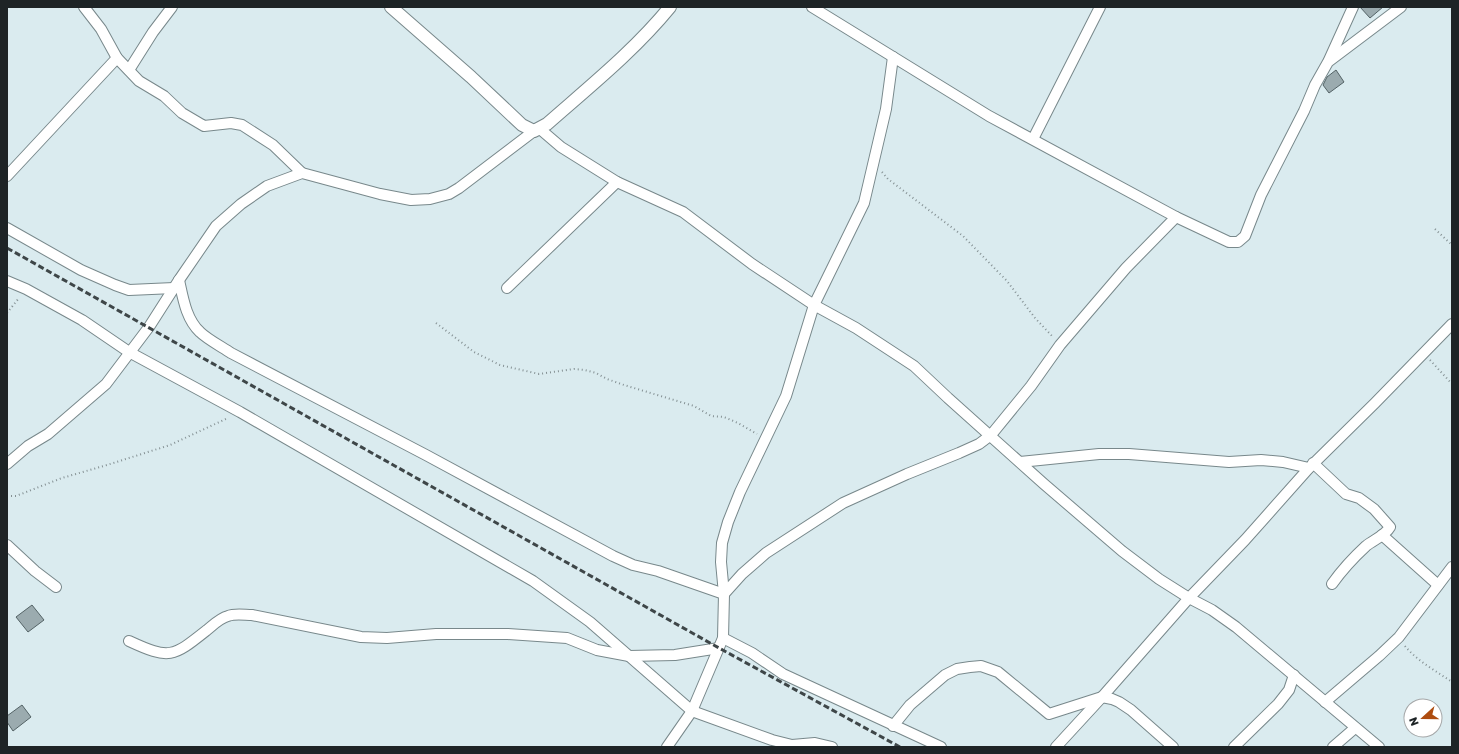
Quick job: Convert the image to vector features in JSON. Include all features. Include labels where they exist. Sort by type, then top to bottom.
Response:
[{"type":"street","points":[[84,7],[101,29],[117,58],[139,81],[164,96],[182,113],[196,123],[204,126],[231,123],[242,125],[273,145],[302,173],[380,194],[411,200],[430,199],[449,194],[537,130],[614,64],[654,27],[670,7]]},
{"type":"street","points":[[129,70],[153,32],[172,7]]},
{"type":"street","points":[[812,7],[989,116],[1176,217],[1229,242],[1238,242],[1245,236],[1261,195],[1304,111],[1315,85],[1328,62],[1353,7]]},
{"type":"street","points":[[1033,139],[1100,7]]},
{"type":"street","points":[[1328,62],[1400,7]]},
{"type":"street","points":[[396,8],[522,125],[537,130],[617,182],[683,212],[752,264],[814,305],[856,328],[914,366],[948,398],[1122,551],[1159,579],[1189,598],[1212,610],[1236,627],[1294,674],[1355,728],[1379,747]]},
{"type":"street","points":[[667,747],[692,711],[721,643],[724,594],[721,562],[722,543],[728,522],[740,492],[786,396],[814,305],[864,203],[886,109],[892,57]]},
{"type":"street","points":[[7,176],[117,58]]},
{"type":"street","points":[[7,464],[28,446],[48,434],[91,399],[106,384],[149,327],[176,284],[216,226],[241,204],[268,186],[302,173]]},
{"type":"street","points":[[508,288],[617,182]]},
{"type":"street","points":[[724,594],[742,574],[766,553],[843,503],[907,474],[960,453],[979,444],[991,435],[1031,386],[1060,345],[1126,268],[1176,217]]},
{"type":"street","points":[[7,228],[81,270],[129,290],[176,284]]},
{"type":"street","points":[[7,282],[26,289],[82,320],[129,352],[240,412],[533,581],[590,622],[692,711],[772,740],[792,745],[815,743],[832,747]]},
{"type":"street","points":[[176,284],[187,313],[193,324],[201,333],[231,353],[426,455],[613,556],[633,565],[658,571],[724,594]]},
{"type":"street","points":[[1056,747],[1189,598],[1245,540],[1311,466],[1452,324]]},
{"type":"street","points":[[1020,462],[1099,454],[1130,454],[1229,462],[1261,460],[1311,466],[1346,494],[1360,498],[1374,509],[1390,527],[1357,554],[1332,584]]},
{"type":"street","points":[[1382,535],[1438,585]]},
{"type":"street","points":[[7,545],[35,571],[56,587]]},
{"type":"street","points":[[1325,702],[1373,661],[1398,637],[1452,567]]},
{"type":"street","points":[[129,641],[152,651],[168,654],[174,653],[183,649],[222,618],[235,614],[252,615],[361,637],[387,638],[436,634],[508,634],[567,638],[596,650],[629,656],[675,655],[721,643],[752,653],[783,674],[941,747]]},
{"type":"street","points":[[893,726],[910,705],[945,675],[957,669],[980,666],[998,672],[1049,714],[1102,697],[1112,699],[1119,702],[1140,718],[1173,747]]},
{"type":"street","points":[[1234,747],[1278,704],[1289,690],[1294,674]]},
{"type":"street","points":[[1333,747],[1355,728]]},
{"type":"path","points":[[874,162],[888,179],[963,236],[1007,281],[1035,318],[1060,345]]},
{"type":"path","points":[[1435,229],[1452,245]]},
{"type":"path","points":[[7,313],[26,289]]},
{"type":"path","points":[[436,323],[474,352],[500,365],[539,374],[574,369],[596,373],[624,385],[694,406],[711,416],[724,417],[765,438]]},
{"type":"path","points":[[1424,353],[1452,384]]},
{"type":"path","points":[[7,496],[16,496],[62,478],[170,445],[240,412]]},
{"type":"path","points":[[1398,637],[1409,651],[1429,667],[1452,682]]},
{"type":"building","points":[[1360,7],[1383,7],[1370,18]]},
{"type":"building","points":[[1336,70],[1344,82],[1329,93],[1323,85],[1327,77]]},
{"type":"building","points":[[32,605],[44,620],[28,632],[16,617]]},
{"type":"building","points":[[22,705],[31,717],[13,731],[7,722],[7,716]]},
{"type":"railway","points":[[7,248],[719,648],[900,747]]}]
